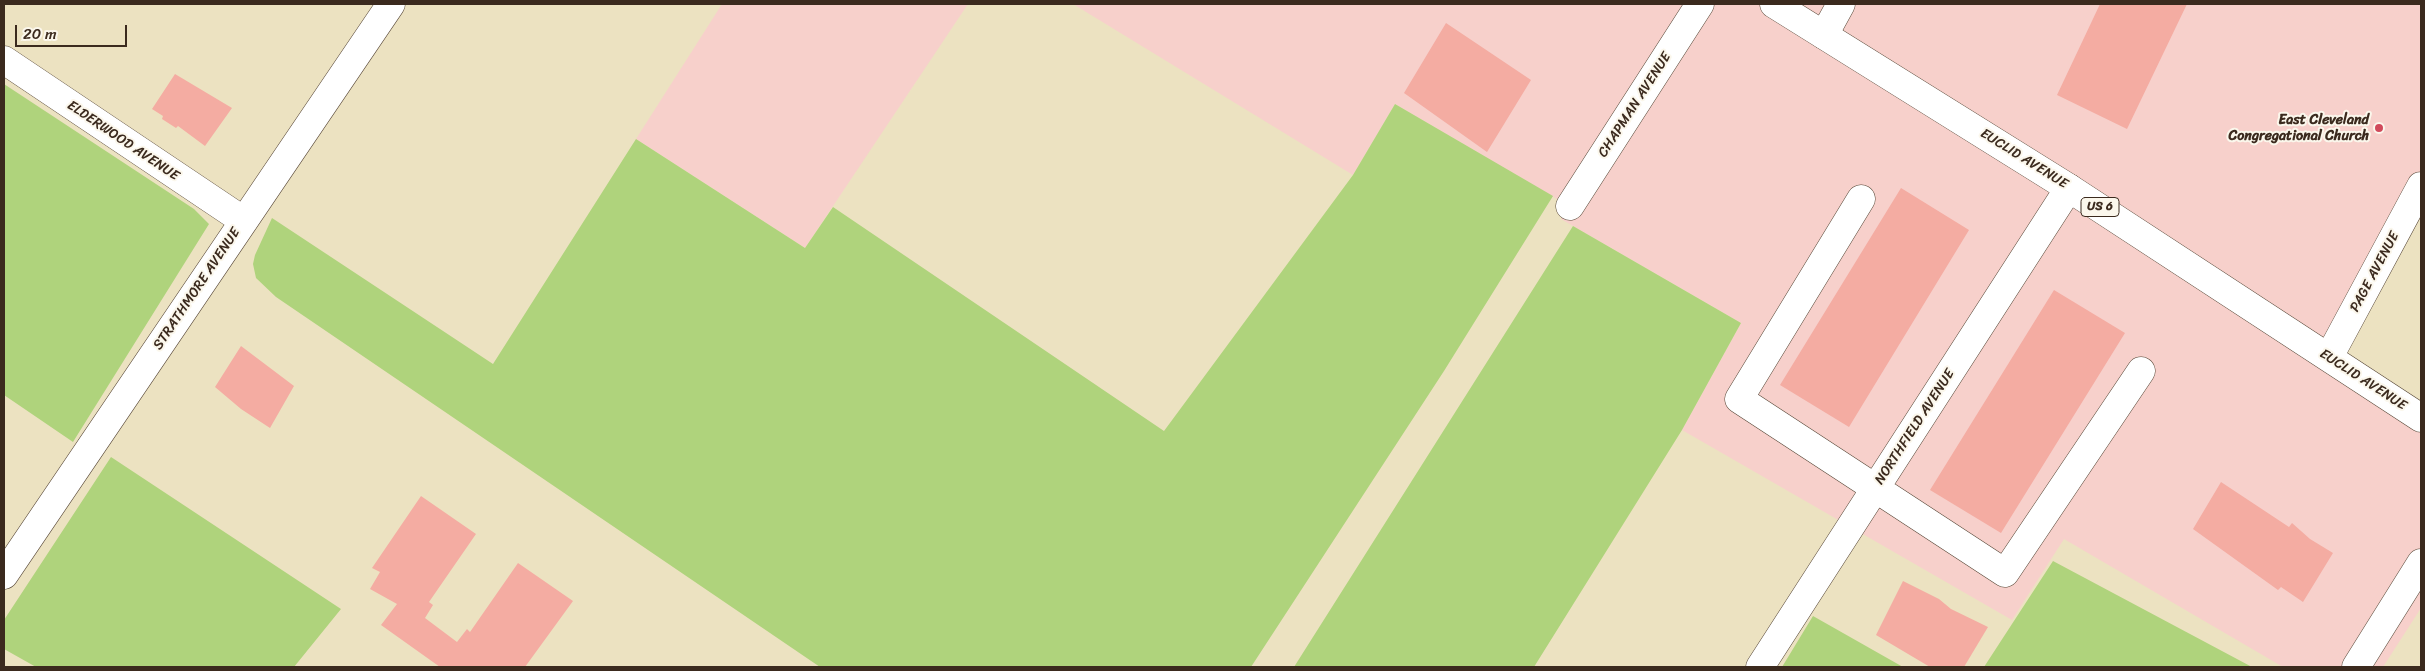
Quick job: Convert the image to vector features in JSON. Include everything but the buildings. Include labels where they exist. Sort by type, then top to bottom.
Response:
[{"type":"street","name":"STRATHMORE AVENUE","points":[[4,574],[391,4]]},
{"type":"street","name":"CHAPMAN AVENUE","points":[[1570,206],[1700,4]]},
{"type":"street","name":"EUCLID AVENUE","points":[[1774,4],[2070,188],[2421,418]]},
{"type":"street","points":[[1824,35],[1841,4]]},
{"type":"street","name":"ELDERWOOD AVENUE","points":[[4,60],[244,221]]},
{"type":"street","name":"PAGE AVENUE","points":[[2329,357],[2421,186]]},
{"type":"street","name":"NORTHFIELD AVENUE","points":[[1760,667],[2070,188]]},
{"type":"street","points":[[1861,199],[1740,399],[2005,573],[2141,371]]},
{"type":"street","points":[[2356,667],[2421,562]]},
{"type":"shaded area","points":[[722,4],[968,4],[805,248],[636,139]]},
{"type":"shaded area","points":[[1073,4],[2421,4],[2421,186],[2329,357],[2421,418],[2421,608],[2383,667],[2283,667],[2064,539],[2012,620],[1682,430],[1741,323],[1561,219],[1569,206],[1395,104],[1353,175]]},
{"type":"green space","points":[[4,84],[194,209],[209,224],[73,442],[4,395]]},
{"type":"green space","points":[[1395,104],[1553,196],[1444,371],[1251,667],[820,667],[276,297],[256,278],[253,264],[255,255],[272,218],[493,364],[636,139],[805,248],[833,207],[1164,431],[1353,175]]},
{"type":"green space","points":[[1573,226],[1741,323],[1682,430],[1534,667],[1294,667]]},
{"type":"green space","points":[[111,457],[341,609],[294,667],[36,667],[4,649],[4,620]]},
{"type":"green space","points":[[2053,561],[2252,667],[1984,667]]},
{"type":"green space","points":[[1813,616],[1903,667],[1782,667]]},
{"type":"place","name":"East Cleveland Congregational Church","points":[[2379,128]]}]
